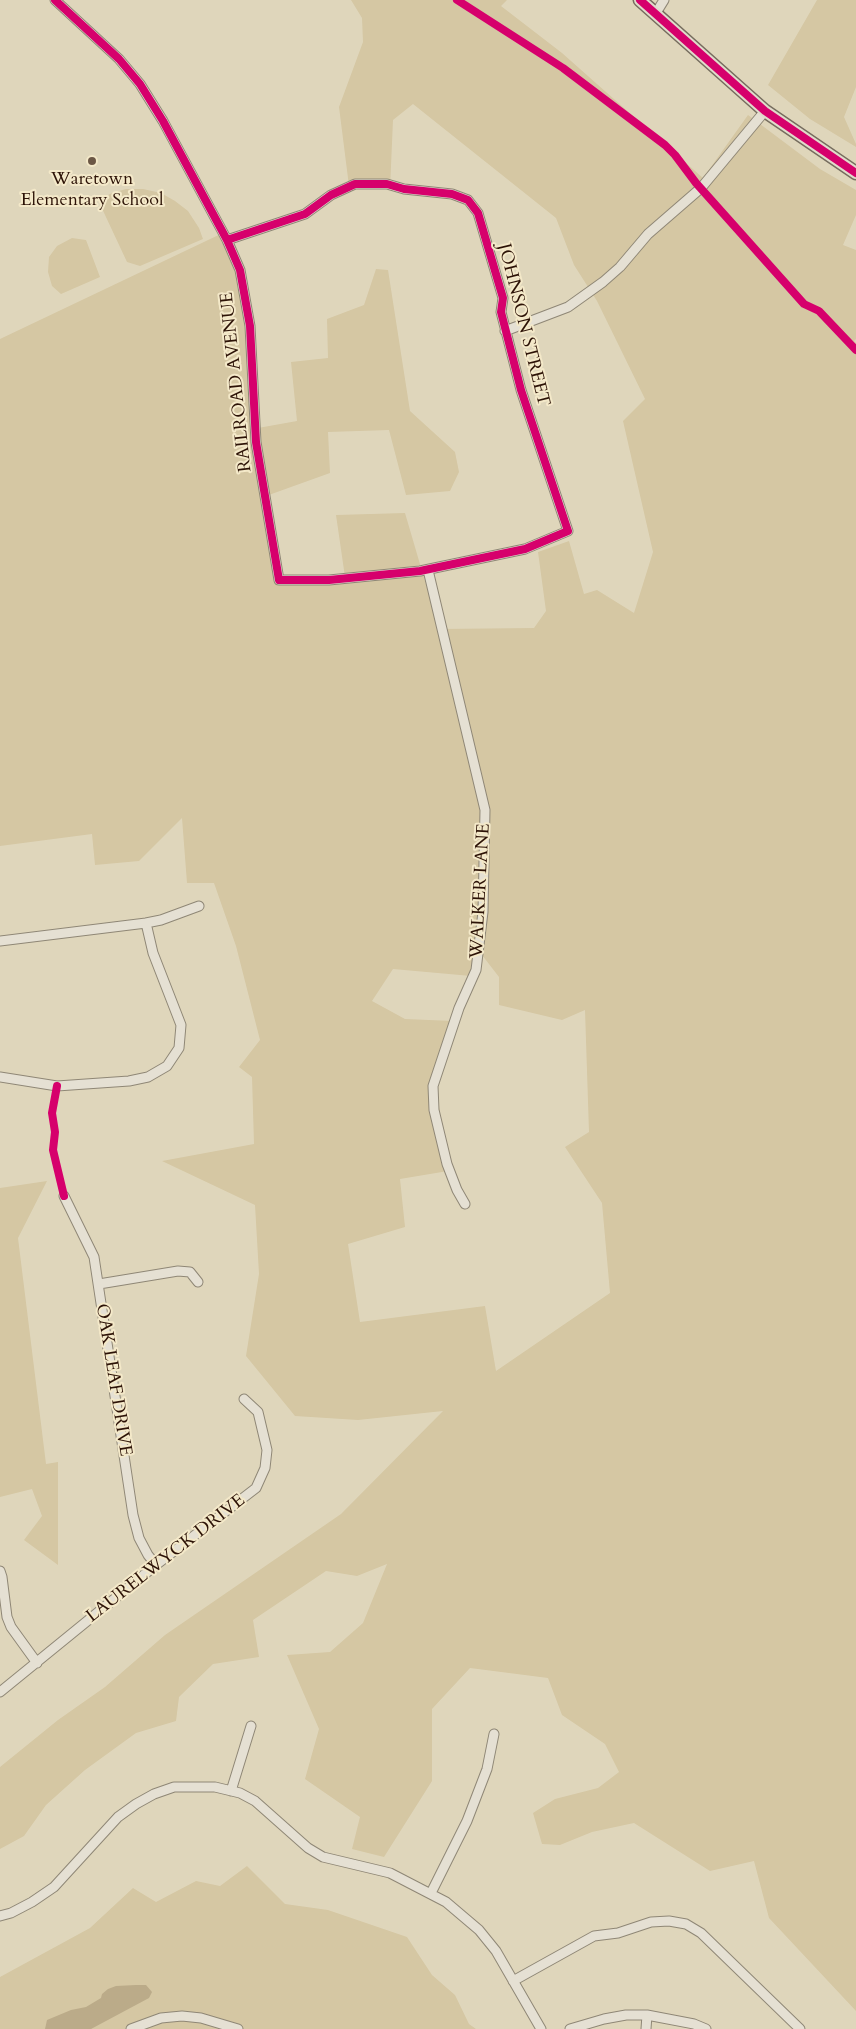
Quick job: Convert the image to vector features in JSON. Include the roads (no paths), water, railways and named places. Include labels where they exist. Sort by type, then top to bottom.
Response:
[{"type":"highway","points":[[640,0],[765,111],[856,172]]},
{"type":"street","name":"RAILROAD AVENUE","points":[[56,0],[119,59],[140,84],[163,121],[227,240],[240,270],[250,326],[256,442],[279,580],[329,580],[428,570]]},
{"type":"street","points":[[656,14],[664,0]]},
{"type":"street","points":[[505,331],[568,306],[620,267],[648,234],[700,188],[765,111]]},
{"type":"street","name":"JOHNSON STREET","points":[[227,240],[305,214],[331,194],[355,184],[387,184],[460,196],[468,200],[478,213],[503,298],[501,312],[521,390],[568,531],[525,549],[428,570]]},
{"type":"street","name":"WALKER LANE","points":[[428,570],[485,810],[483,912],[476,970],[459,1008],[433,1086],[434,1110],[447,1164],[457,1190],[466,1204]]},
{"type":"street","points":[[0,941],[146,924],[198,906]]},
{"type":"street","points":[[0,1077],[57,1086],[120,1082],[148,1077],[167,1066],[179,1048],[181,1025],[153,953],[146,924]]},
{"type":"street","name":"OAK LEAF DRIVE","points":[[64,1196],[91,1248],[99,1284],[134,1515],[139,1538],[156,1565]]},
{"type":"street","points":[[99,1284],[178,1271],[190,1272],[198,1282]]},
{"type":"street","name":"LAURELWYCK DRIVE","points":[[0,1692],[156,1565],[256,1488],[262,1478],[267,1459],[266,1440],[258,1412],[244,1399]]},
{"type":"street","points":[[0,1571],[7,1617],[11,1626],[37,1663]]},
{"type":"street","points":[[231,1791],[251,1726]]},
{"type":"street","points":[[431,1893],[467,1821],[486,1769],[494,1734]]},
{"type":"street","points":[[0,1916],[12,1913],[54,1887],[118,1816],[154,1794],[174,1787],[197,1786],[231,1791],[240,1793],[255,1801],[308,1848],[323,1856],[390,1873],[446,1902],[479,1930],[496,1951],[541,2029]]},
{"type":"street","points":[[513,1980],[594,1936],[618,1933],[651,1922],[669,1921],[686,1924],[701,1933],[800,2029]]},
{"type":"street","points":[[570,2029],[626,2015],[646,2015],[694,2024],[706,2029]]},
{"type":"street","points":[[646,2015],[646,2029]]},
{"type":"street","points":[[131,2029],[161,2018],[182,2016],[202,2018],[238,2029]]},
{"type":"place","name":"Waretown Elementary School","points":[[92,161]]}]
